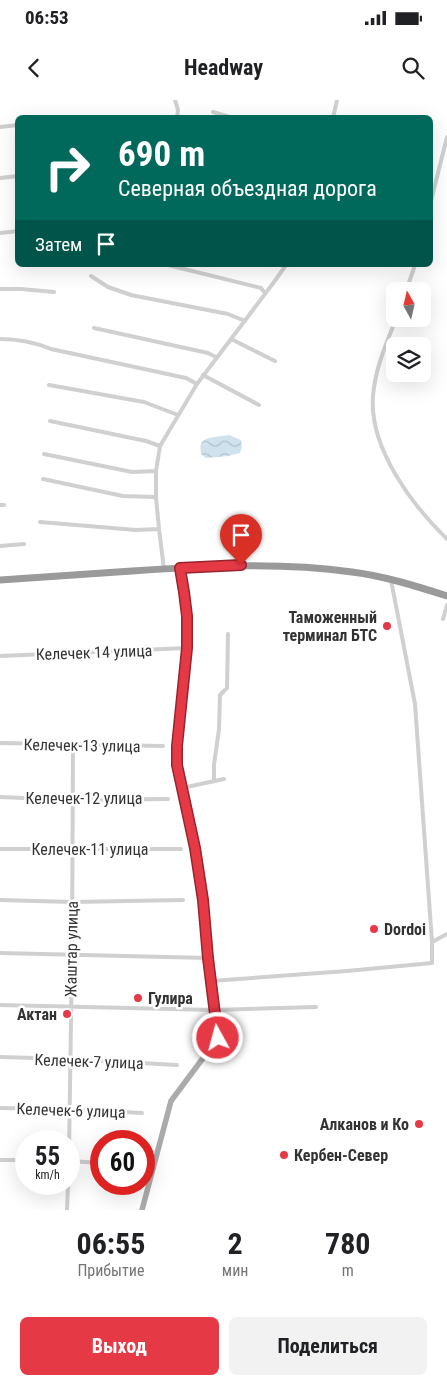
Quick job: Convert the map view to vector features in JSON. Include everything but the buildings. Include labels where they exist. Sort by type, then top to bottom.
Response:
[{"type":"highway","points":[[0,580],[241,565],[319,568],[354,572],[447,596]]},
{"type":"main road","points":[[142,1210],[171,1101],[218,1038],[203,900],[195,848],[177,765],[177,746],[187,648],[187,616],[180,568]]},
{"type":"street","points":[[174,100],[178,110],[177,115]]},
{"type":"street","points":[[334,115],[337,100]]},
{"type":"street","points":[[212,112],[222,115]]},
{"type":"street","points":[[0,127],[15,125]]},
{"type":"street","points":[[433,193],[447,137]]},
{"type":"street","points":[[0,178],[15,176]]},
{"type":"street","points":[[0,233],[15,231]]},
{"type":"street","points":[[176,267],[261,288],[266,293]]},
{"type":"street","points":[[164,569],[156,497],[156,471],[160,446],[203,375],[285,267]]},
{"type":"street","points":[[409,282],[414,267]]},
{"type":"street","points":[[91,276],[108,287],[131,295],[228,314],[245,321]]},
{"type":"street","points":[[0,290],[21,289],[54,292]]},
{"type":"street","points":[[94,328],[208,353],[216,357]]},
{"type":"street","points":[[393,328],[377,371],[373,397],[374,418],[384,452],[404,488],[432,525],[447,539]]},
{"type":"street","points":[[0,339],[36,342],[51,349],[186,378],[197,384]]},
{"type":"street","points":[[231,339],[275,361]]},
{"type":"street","points":[[203,375],[259,405]]},
{"type":"street","points":[[49,385],[144,402],[178,415]]},
{"type":"street","points":[[50,421],[146,441],[160,446]]},
{"type":"street","points":[[44,454],[132,472],[156,471]]},
{"type":"street","points":[[43,479],[124,496],[156,497]]},
{"type":"street","points":[[40,522],[136,530],[159,529]]},
{"type":"street","points":[[0,546],[24,544]]},
{"type":"street","points":[[211,981],[432,963],[415,704],[391,580]]},
{"type":"street","points":[[443,619],[447,604]]},
{"type":"street","points":[[214,781],[220,695],[227,688],[228,634]]},
{"type":"street","name":"Келечек 14 улица","points":[[0,656],[187,648]]},
{"type":"street","name":"Келечек-13 улица","points":[[0,743],[163,746]]},
{"type":"street","name":"Жаштар улица","points":[[70,1130],[73,744]]},
{"type":"street","points":[[182,788],[224,779]]},
{"type":"street","name":"Келечек-12 улица","points":[[0,798],[73,800],[168,799]]},
{"type":"street","name":"Келечек-11 улица","points":[[0,849],[181,849]]},
{"type":"street","points":[[0,900],[72,902],[183,900]]},
{"type":"street","points":[[432,942],[447,934]]},
{"type":"street","points":[[0,953],[208,958]]},
{"type":"street","points":[[0,1005],[214,1010],[316,1007]]},
{"type":"street","name":"Келечек-7 улица","points":[[0,1058],[70,1059],[177,1065]]},
{"type":"street","name":"Келечек-6 улица","points":[[0,1108],[142,1113]]},
{"type":"street","points":[[0,1160],[15,1160]]},
{"type":"street","points":[[67,1210],[68,1195]]},
{"type":"water","points":[[229,435],[241,440],[242,447],[240,453],[206,458],[201,454],[203,441]]},
{"type":"place","name":"Таможенный терминал БТС","points":[[387,626]]},
{"type":"place","name":"Dordoi","points":[[374,929]]},
{"type":"place","name":"Гулира","points":[[138,998]]},
{"type":"place","name":"Актан","points":[[67,1014]]},
{"type":"place","name":"Алканов и Ко","points":[[419,1124]]},
{"type":"place","name":"Кербен-Север","points":[[284,1155]]},
{"type":"route","points":[[218,1038],[203,900],[195,848],[177,765],[177,746],[187,648],[187,616],[180,568],[241,565]]}]
